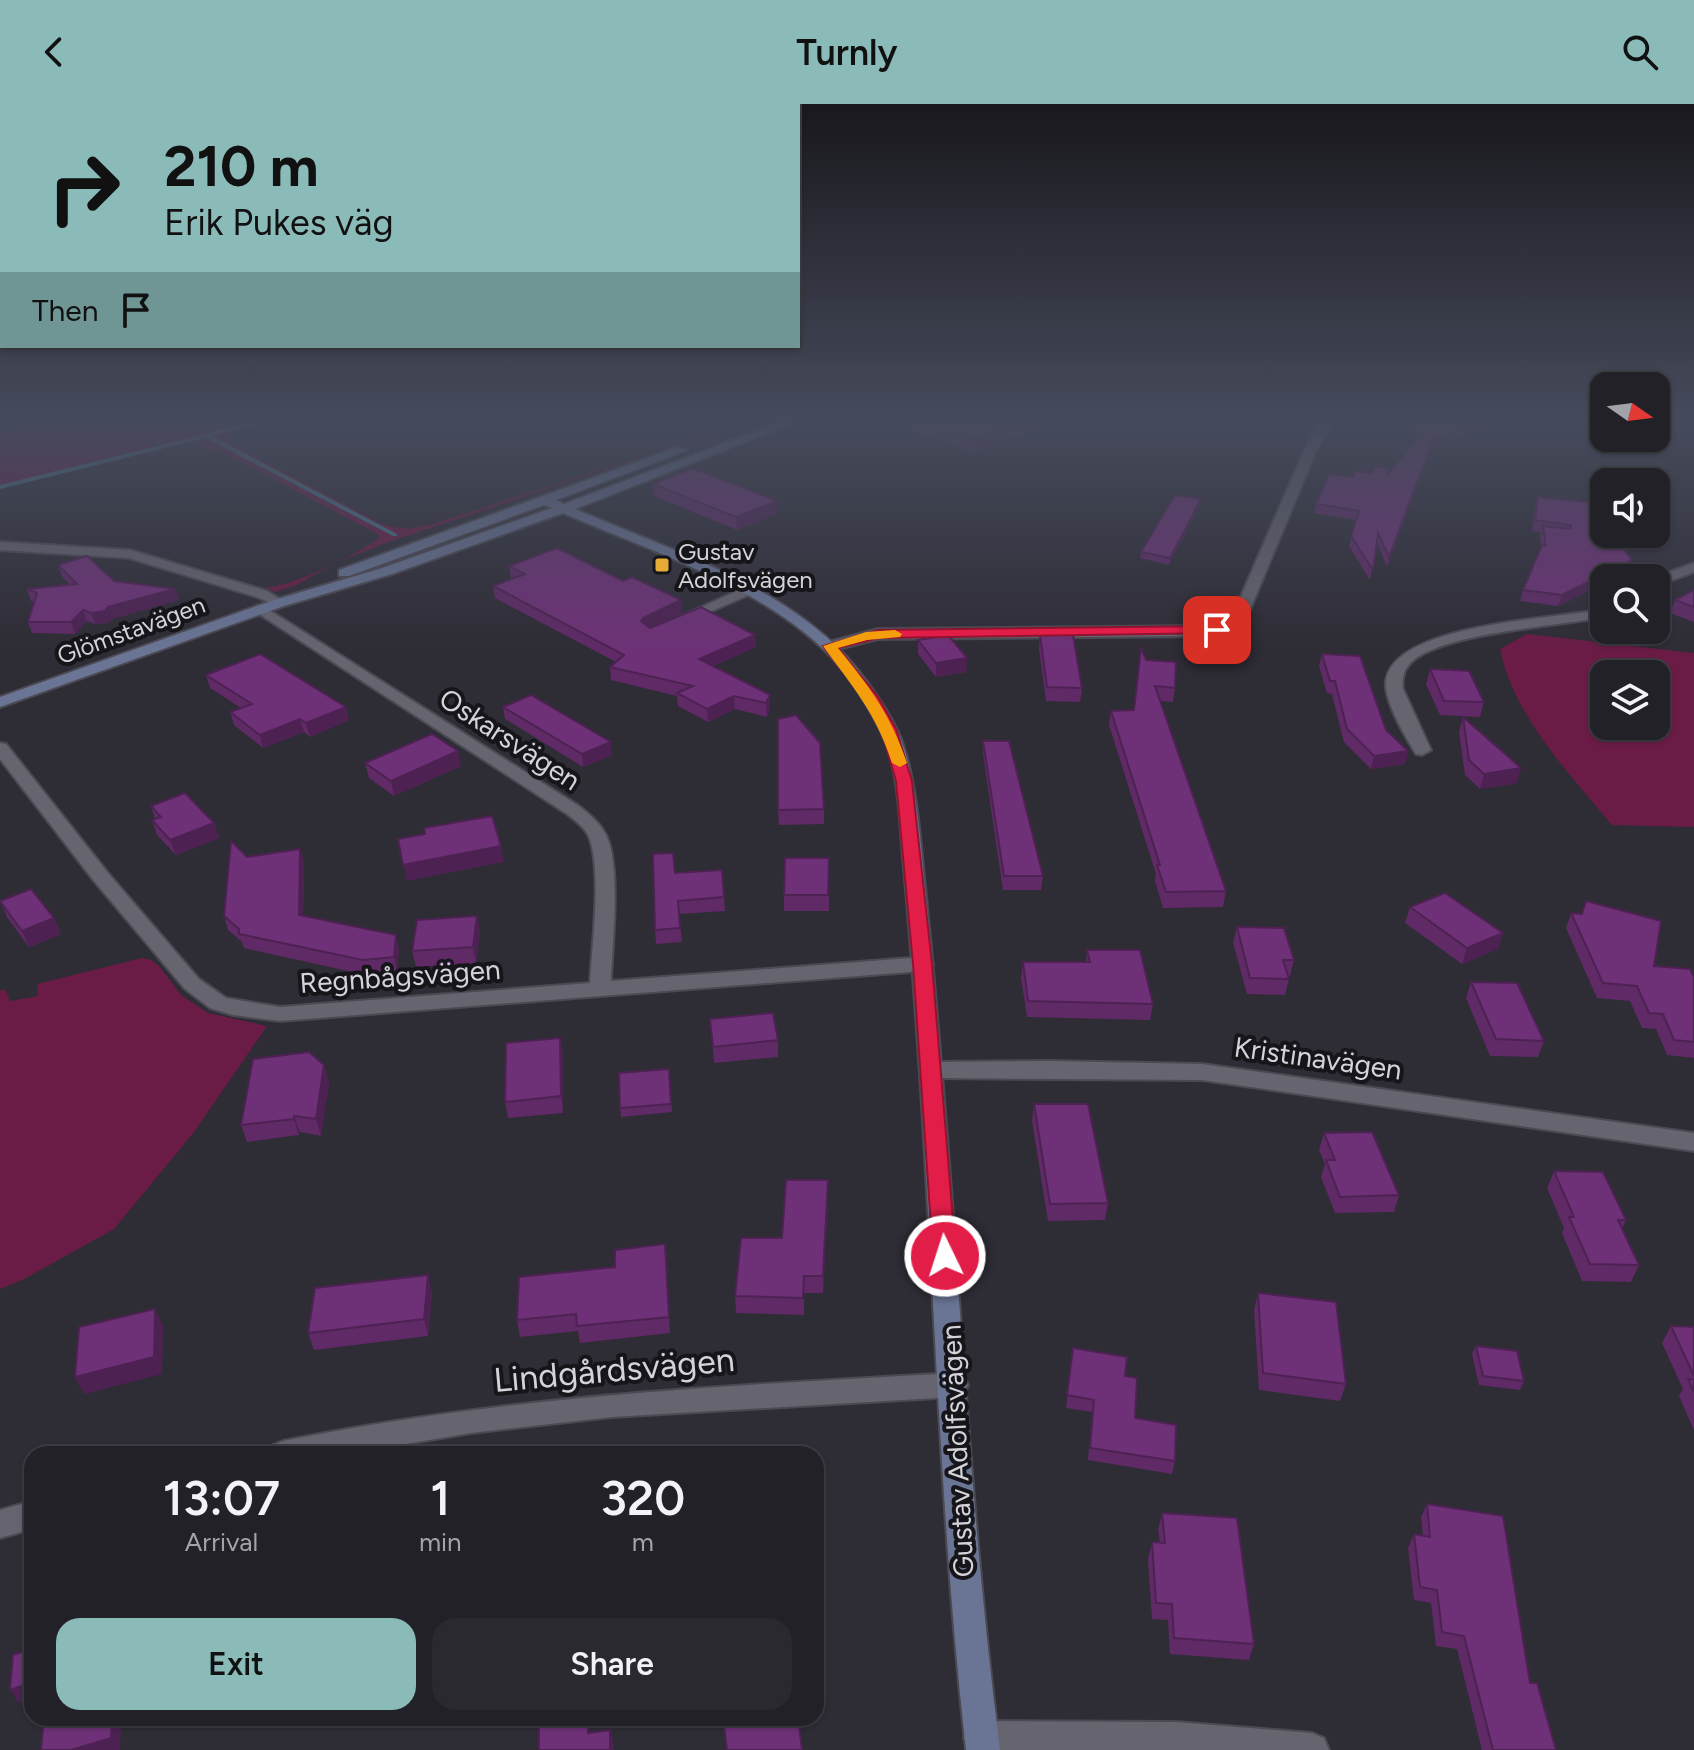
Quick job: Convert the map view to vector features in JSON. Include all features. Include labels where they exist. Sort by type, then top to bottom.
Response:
[{"type":"main road","name":"Glömstavägen","points":[[0,702],[270,606],[387,571],[576,495]]},
{"type":"main road","name":"Glömstavägen","points":[[270,606],[370,561],[579,495]]},
{"type":"main road","name":"Gustav Adolfsvägen","points":[[553,504],[748,590],[791,616],[830,646],[872,700],[896,747],[907,802],[923,964],[954,1385],[966,1612],[982,1744]]},
{"type":"street","points":[[830,646],[878,634],[1201,631],[1228,627],[1242,612],[1291,495]]},
{"type":"street","name":"Oskarsvägen","points":[[0,546],[130,554],[262,594],[270,606],[573,810],[598,837],[602,867],[600,988]]},
{"type":"street","points":[[1670,576],[1694,567]]},
{"type":"street","points":[[665,627],[748,590]]},
{"type":"street","points":[[1422,750],[1394,682],[1398,670],[1415,652],[1433,644],[1484,632],[1590,615]]},
{"type":"street","name":"Regnbågsvägen","points":[[0,748],[101,877],[192,984],[218,1003],[248,1011],[280,1014],[923,964]]},
{"type":"street","name":"Kristinavägen","points":[[931,1070],[1202,1072],[1694,1142]]},
{"type":"street","name":"Lindgårdsvägen","points":[[323,1446],[500,1417],[627,1404],[954,1385]]},
{"type":"street","points":[[0,1524],[24,1517]]},
{"type":"street","name":"Gustav Adolfsvägen","points":[[982,1744],[1176,1739],[1312,1750]]},
{"type":"shaded area","points":[[303,495],[327,495],[383,525],[408,529],[530,495],[341,561],[379,538],[378,534]]},
{"type":"shaded area","points":[[339,562],[296,585],[275,592],[265,587],[291,582]]},
{"type":"shaded area","points":[[1527,634],[1590,641],[1590,644],[1694,653],[1694,827],[1612,825],[1545,743],[1517,698],[1500,649]]},
{"type":"shaded area","points":[[142,958],[159,966],[181,995],[208,1013],[267,1026],[194,1132],[114,1229],[0,1289],[0,991],[5,989],[10,1001],[38,996],[37,984]]},
{"type":"building","points":[[680,495],[761,495],[777,501],[736,517]]},
{"type":"building","points":[[1175,495],[1201,499],[1170,558],[1141,552]]},
{"type":"building","points":[[1320,495],[1412,495],[1389,557],[1378,533],[1373,570],[1351,536],[1359,511],[1316,504]]},
{"type":"building","points":[[1538,497],[1590,503],[1590,548],[1623,548],[1632,560],[1624,564],[1590,564],[1590,581],[1562,595],[1523,590],[1542,545],[1546,546],[1543,526],[1571,529],[1571,525],[1535,520]]},
{"type":"building","points":[[557,548],[623,581],[632,577],[681,600],[643,618],[641,621],[650,628],[701,607],[755,635],[699,659],[770,695],[766,703],[734,696],[707,709],[677,693],[693,686],[610,667],[624,655],[493,586],[525,574],[509,566]]},
{"type":"building","points":[[87,556],[114,581],[175,589],[108,607],[105,611],[91,613],[83,610],[71,622],[28,622],[37,593],[27,589],[77,584],[58,565]]},
{"type":"building","points":[[1694,590],[1694,607],[1675,600]]},
{"type":"building","points":[[948,635],[967,658],[936,663],[918,640]]},
{"type":"building","points":[[1040,635],[1073,635],[1082,688],[1047,687]]},
{"type":"building","points":[[1141,648],[1146,660],[1176,662],[1175,688],[1155,686],[1226,891],[1166,892],[1111,711],[1134,710]]},
{"type":"building","points":[[260,654],[346,707],[306,723],[300,719],[260,735],[230,712],[252,704],[206,675]]},
{"type":"building","points":[[1322,654],[1360,656],[1386,730],[1408,751],[1374,756],[1347,729],[1335,681],[1330,681]]},
{"type":"building","points":[[1430,669],[1469,671],[1484,702],[1444,701]]},
{"type":"building","points":[[531,695],[611,742],[582,754],[503,707]]},
{"type":"building","points":[[796,715],[820,743],[824,809],[778,810],[778,719]]},
{"type":"building","points":[[1463,717],[1521,768],[1484,774],[1469,760]]},
{"type":"building","points":[[432,734],[458,751],[391,781],[365,763]]},
{"type":"building","points":[[983,741],[1009,741],[1043,876],[1004,876]]},
{"type":"building","points":[[185,793],[214,823],[170,840],[152,820],[161,817],[151,806]]},
{"type":"building","points":[[492,816],[501,846],[403,865],[398,839],[425,834],[424,828]]},
{"type":"building","points":[[231,841],[247,857],[300,849],[299,915],[396,935],[394,957],[363,960],[239,934],[239,929],[224,916]]},
{"type":"building","points":[[673,853],[675,873],[722,870],[724,897],[678,901],[680,928],[655,930],[653,854]]},
{"type":"building","points":[[785,858],[829,858],[828,895],[784,895]]},
{"type":"building","points":[[31,889],[54,918],[22,931],[0,901]]},
{"type":"building","points":[[1445,893],[1503,933],[1467,948],[1410,907]]},
{"type":"building","points":[[1586,901],[1661,921],[1654,966],[1690,969],[1694,977],[1694,1042],[1674,1040],[1663,1014],[1649,1013],[1637,986],[1603,983],[1571,913],[1582,914]]},
{"type":"building","points":[[477,916],[473,947],[412,951],[417,920]]},
{"type":"building","points":[[1237,927],[1284,928],[1294,960],[1283,960],[1289,979],[1250,978]]},
{"type":"building","points":[[1087,950],[1140,950],[1153,1004],[1028,1001],[1023,962],[1090,962]]},
{"type":"building","points":[[1471,982],[1517,983],[1544,1041],[1496,1039]]},
{"type":"building","points":[[773,1013],[778,1040],[713,1047],[710,1019]]},
{"type":"building","points":[[560,1038],[561,1096],[505,1102],[506,1043]]},
{"type":"building","points":[[309,1052],[324,1065],[316,1119],[294,1116],[294,1119],[241,1125],[253,1059]]},
{"type":"building","points":[[669,1069],[671,1104],[620,1108],[619,1073]]},
{"type":"building","points":[[1034,1104],[1088,1104],[1108,1203],[1050,1204]]},
{"type":"building","points":[[1372,1132],[1399,1195],[1340,1197],[1326,1160],[1335,1160],[1324,1133]]},
{"type":"building","points":[[1554,1171],[1603,1172],[1626,1220],[1618,1220],[1639,1265],[1590,1264],[1569,1217],[1574,1217]]},
{"type":"building","points":[[786,1180],[828,1180],[823,1276],[804,1276],[803,1298],[735,1296],[741,1238],[782,1238]]},
{"type":"building","points":[[665,1244],[669,1317],[577,1326],[576,1314],[517,1320],[519,1277],[615,1267],[615,1250]]},
{"type":"building","points":[[428,1275],[424,1319],[308,1333],[315,1288]]},
{"type":"building","points":[[1258,1293],[1336,1302],[1346,1384],[1263,1373]]},
{"type":"building","points":[[155,1309],[154,1357],[75,1377],[79,1327]]},
{"type":"building","points":[[1671,1326],[1694,1327],[1694,1376]]},
{"type":"building","points":[[1476,1346],[1517,1351],[1524,1381],[1483,1376]]},
{"type":"building","points":[[1073,1348],[1127,1357],[1125,1376],[1137,1378],[1135,1418],[1176,1425],[1175,1461],[1090,1448],[1094,1400],[1067,1395]]},
{"type":"building","points":[[1427,1504],[1503,1516],[1530,1683],[1537,1683],[1556,1750],[1493,1750],[1464,1636],[1442,1632],[1437,1590],[1420,1587],[1414,1534],[1430,1537]]},
{"type":"building","points":[[1162,1513],[1237,1518],[1254,1644],[1174,1638],[1172,1604],[1156,1603],[1152,1542],[1165,1543]]},
{"type":"building","points":[[24,1652],[24,1685],[10,1690],[13,1655]]},
{"type":"building","points":[[43,1726],[112,1726],[111,1738],[71,1750],[41,1750]]},
{"type":"building","points":[[539,1726],[588,1726],[588,1733],[610,1730],[610,1750],[539,1750]]},
{"type":"building","points":[[724,1726],[799,1726],[802,1750],[727,1750]]},
{"type":"waterway","points":[[319,495],[395,535]]},
{"type":"slow traffic","points":[[895,634],[866,636],[830,646],[872,700],[896,747],[900,763]]},
{"type":"place","name":"Gustav Adolfsvägen","points":[[662,565]]},
{"type":"route","points":[[945,1256],[923,964],[904,781],[888,729],[861,684],[830,646],[878,634],[1217,630]]}]
